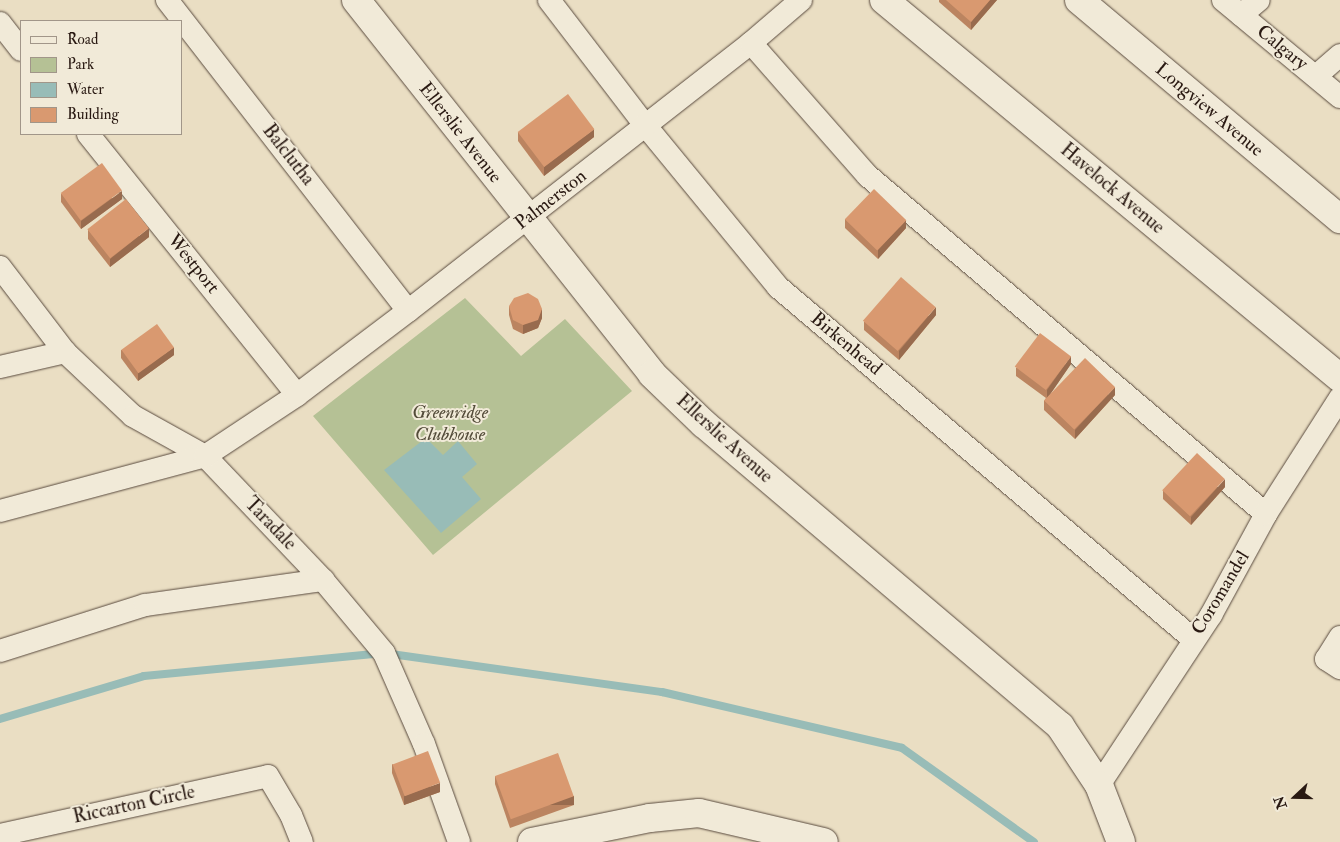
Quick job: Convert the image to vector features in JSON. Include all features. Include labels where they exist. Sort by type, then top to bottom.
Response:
[{"type":"street","name":"Balclutha","points":[[167,0],[408,311]]},
{"type":"street","name":"Ellerslie Avenue","points":[[356,0],[652,374],[704,424],[1060,726],[1099,785],[1121,842]]},
{"type":"street","name":"Birkenhead","points":[[548,0],[645,125],[778,287],[1193,639]]},
{"type":"street","name":"Palmerston","points":[[0,511],[205,456],[297,395],[408,311],[751,43],[801,0]]},
{"type":"street","name":"Havelock Avenue","points":[[884,0],[1340,378]]},
{"type":"street","name":"Longview Avenue","points":[[1079,0],[1340,219]]},
{"type":"street","name":"Calgary","points":[[1223,0],[1340,96]]},
{"type":"street","points":[[1241,15],[1259,0]]},
{"type":"street","points":[[0,23],[20,49]]},
{"type":"street","points":[[751,43],[868,176],[1266,514]]},
{"type":"street","points":[[1316,76],[1340,55]]},
{"type":"street","name":"Westport","points":[[89,135],[297,395]]},
{"type":"street","name":"Taradale","points":[[0,267],[65,352],[133,416],[205,456],[324,580],[384,653],[424,744],[459,842]]},
{"type":"street","points":[[0,368],[65,352]]},
{"type":"street","name":"Coromandel","points":[[1099,785],[1193,639],[1211,615],[1266,514],[1340,398]]},
{"type":"street","points":[[0,651],[144,605],[324,580]]},
{"type":"street","points":[[1333,664],[1340,637]]},
{"type":"street","name":"Riccarton Circle","points":[[0,835],[268,776],[291,815],[302,842]]},
{"type":"street","points":[[532,842],[613,834],[699,813],[769,835],[824,842]]},
{"type":"green space","name":"Greenridge Clubhouse","points":[[465,298],[521,356],[565,319],[632,391],[433,555],[313,416]]},
{"type":"water","points":[[426,438],[443,455],[458,441],[477,464],[462,477],[481,499],[441,533],[384,470]]},
{"type":"building","points":[[946,0],[990,0],[971,22]]},
{"type":"building","points":[[568,94],[594,129],[544,167],[518,132]]},
{"type":"building","points":[[102,163],[122,191],[81,220],[61,193]]},
{"type":"building","points":[[874,189],[906,220],[877,250],[845,219]]},
{"type":"building","points":[[126,199],[149,228],[110,258],[87,229]]},
{"type":"building","points":[[901,277],[936,307],[898,351],[863,321]]},
{"type":"building","points":[[528,293],[538,299],[542,309],[538,320],[523,325],[513,320],[509,306],[514,298]]},
{"type":"building","points":[[157,324],[174,347],[138,373],[121,350]]},
{"type":"building","points":[[1040,333],[1071,356],[1046,390],[1015,367]]},
{"type":"building","points":[[1085,358],[1115,387],[1074,430],[1044,400]]},
{"type":"building","points":[[1197,453],[1225,479],[1190,516],[1162,490]]},
{"type":"building","points":[[428,751],[440,783],[405,796],[393,765]]},
{"type":"building","points":[[558,753],[574,796],[511,819],[495,776]]},
{"type":"waterway","points":[[0,719],[144,676],[384,653],[662,692],[902,748],[1034,842]]}]
